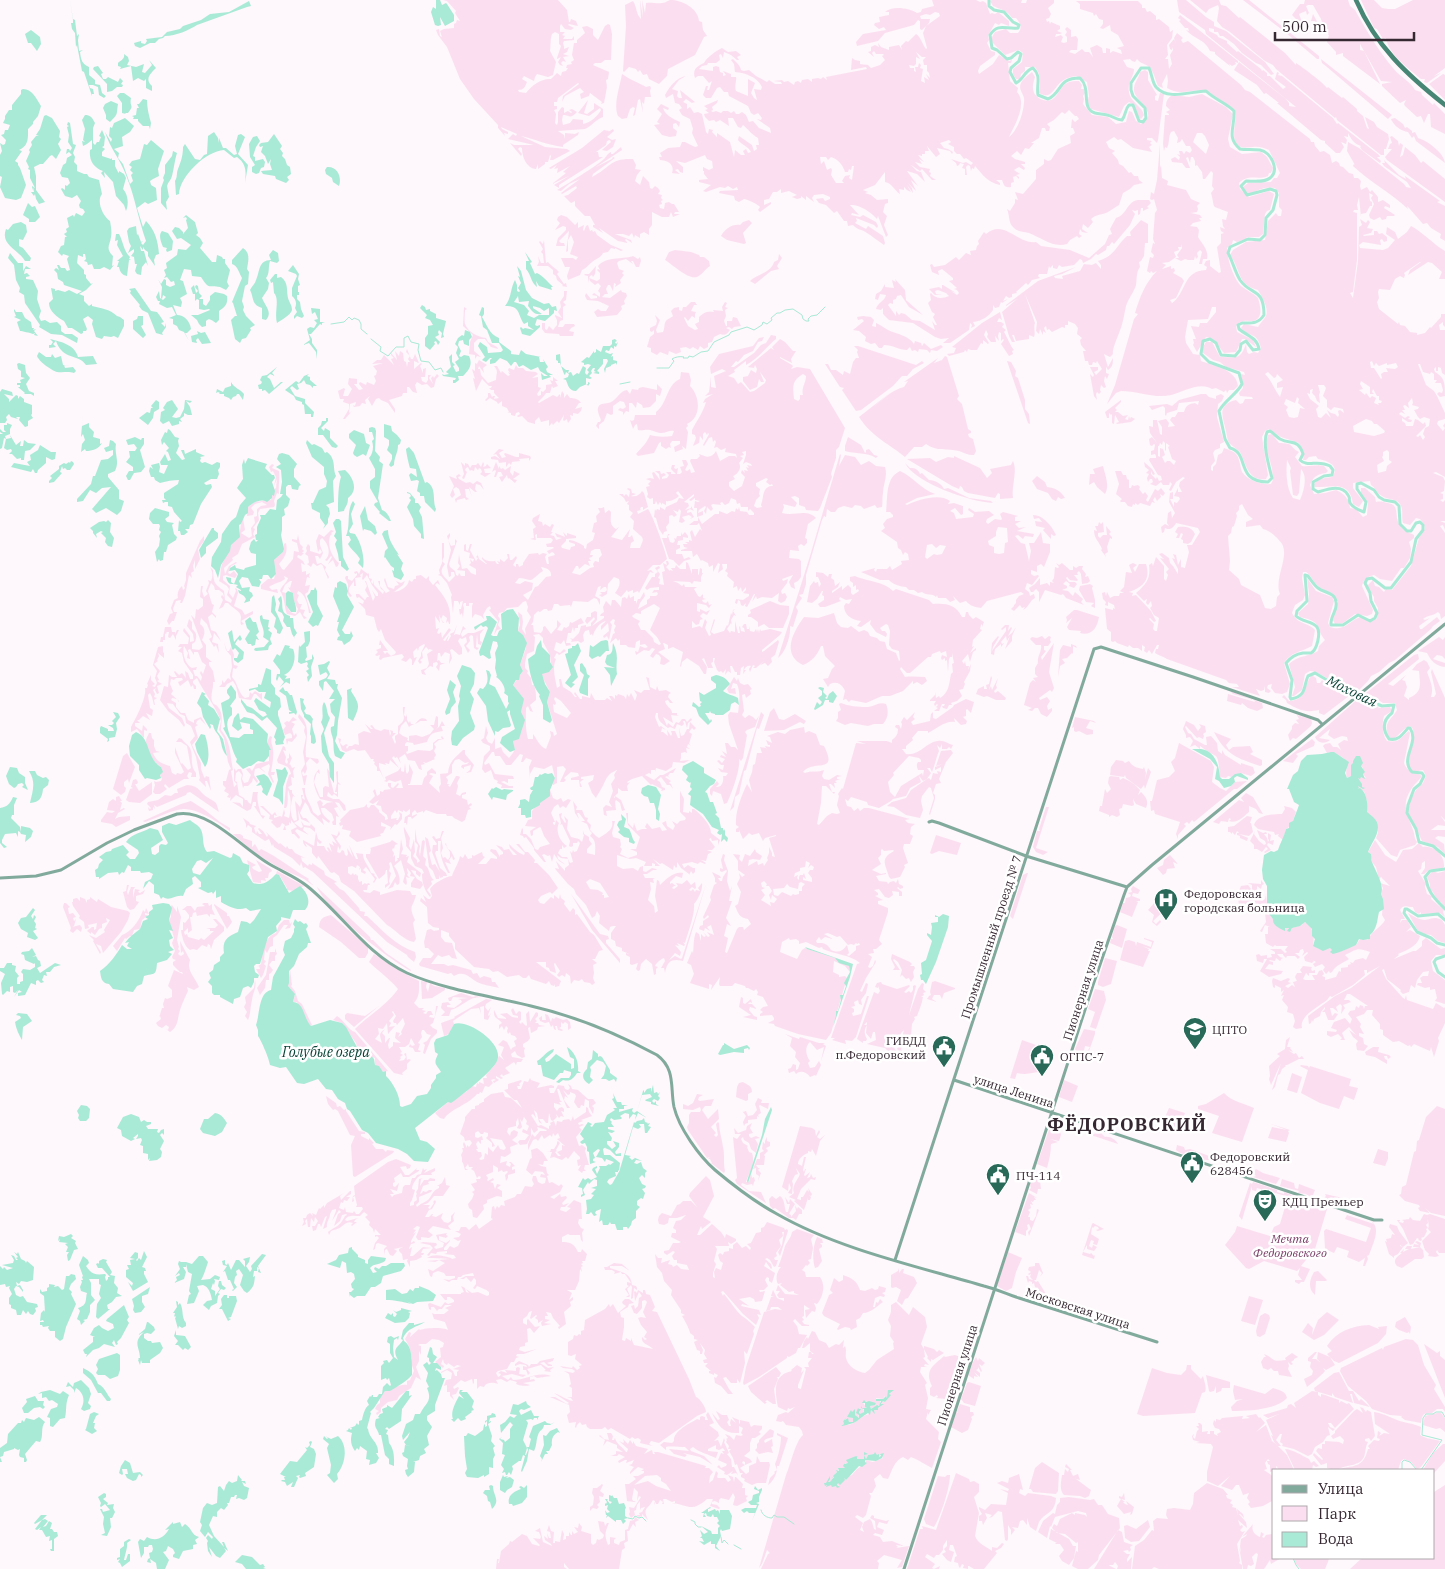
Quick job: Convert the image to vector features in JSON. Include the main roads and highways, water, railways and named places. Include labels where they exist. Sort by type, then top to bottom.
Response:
[{"type":"highway","points":[[1356,0],[1376,38],[1393,60],[1445,105]]},
{"type":"water","points":[[70,0],[77,36],[79,34],[79,51],[83,50],[80,52],[81,59],[89,67],[89,75],[95,80],[95,84],[100,85],[102,93],[106,96],[104,98],[99,95],[98,87],[89,85],[93,89],[94,94],[92,96],[82,71],[77,45],[76,47],[75,33],[72,29],[71,23],[73,23],[73,20]]},
{"type":"water","points":[[436,0],[440,0],[442,5],[447,4],[454,15],[454,21],[445,26],[440,17],[441,25],[435,25],[431,12],[433,7],[436,9]]},
{"type":"water","points":[[249,1],[251,6],[174,35],[165,36],[155,43],[150,43],[140,48],[135,46],[134,43],[141,41],[141,43],[145,44],[146,39],[162,37],[167,32],[180,29],[210,14],[229,12]]},
{"type":"water","points":[[31,30],[40,37],[41,44],[37,51],[31,43],[28,43],[25,34]]},
{"type":"water","points":[[124,54],[128,57],[127,65],[136,67],[144,64],[142,72],[145,73],[152,65],[149,60],[156,68],[148,79],[152,86],[152,91],[146,88],[146,79],[144,81],[138,78],[133,81],[131,66],[120,69],[121,67],[118,66],[118,63]]},
{"type":"water","points":[[98,66],[103,73],[101,74],[103,79],[108,77],[118,82],[120,78],[123,81],[122,87],[117,87],[107,92],[107,84],[93,69]]},
{"type":"water","points":[[23,89],[31,92],[41,106],[38,116],[28,129],[26,144],[19,150],[22,151],[15,161],[18,163],[26,185],[21,198],[16,200],[5,198],[0,187],[2,177],[0,176],[0,155],[2,151],[0,143],[5,144],[6,140],[1,135],[4,134],[5,130],[8,130],[10,125],[3,123],[5,116],[9,110],[12,110],[12,105]]},
{"type":"water","points":[[120,93],[124,93],[131,98],[131,108],[126,114],[122,113],[122,103],[117,96]]},
{"type":"water","points":[[143,99],[147,100],[151,123],[150,129],[149,126],[143,126],[138,119],[133,119],[134,117],[132,116],[136,115],[137,108],[139,108],[137,104]]},
{"type":"water","points":[[111,101],[118,104],[116,115],[110,122],[106,119],[103,108],[105,104]]},
{"type":"water","points":[[46,115],[52,118],[60,131],[59,137],[61,139],[58,144],[61,150],[56,159],[52,155],[43,164],[34,167],[36,190],[45,202],[39,204],[35,194],[34,196],[31,192],[34,192],[32,186],[35,188],[30,178],[30,170],[26,161],[32,145],[31,142],[36,136],[39,136],[36,135]]},
{"type":"water","points":[[85,115],[91,117],[95,123],[93,143],[95,145],[99,142],[102,130],[105,137],[104,146],[102,147],[105,149],[102,152],[102,156],[115,160],[118,172],[124,174],[126,178],[123,189],[128,199],[126,211],[124,205],[116,196],[113,182],[104,172],[105,178],[101,173],[103,171],[94,165],[91,160],[92,140],[83,146],[82,141],[85,142],[83,140],[85,129],[82,120]]},
{"type":"water","points":[[125,118],[134,126],[130,132],[122,137],[123,146],[114,149],[119,153],[118,158],[105,132],[111,142],[112,139],[109,136],[110,127],[112,128],[114,123]]},
{"type":"water","points":[[68,122],[70,123],[73,144],[76,145],[73,153],[77,171],[99,180],[102,194],[100,197],[101,209],[110,221],[109,249],[113,256],[112,266],[114,265],[110,270],[104,267],[94,269],[92,264],[88,265],[84,261],[86,259],[85,254],[83,254],[83,257],[78,255],[77,263],[84,270],[86,278],[91,284],[93,283],[79,294],[84,296],[84,301],[89,306],[92,304],[92,306],[108,310],[124,320],[124,326],[118,338],[114,336],[104,336],[102,339],[96,337],[92,324],[93,320],[88,316],[83,319],[87,329],[83,333],[81,334],[72,328],[68,328],[64,321],[54,314],[49,306],[53,299],[51,288],[55,289],[55,291],[65,292],[69,290],[77,294],[82,291],[64,285],[58,279],[57,273],[54,270],[56,268],[59,270],[57,265],[59,265],[67,271],[70,270],[67,259],[69,256],[63,254],[62,256],[58,252],[61,246],[64,245],[65,237],[67,237],[64,234],[69,227],[67,218],[73,215],[74,217],[76,213],[82,216],[85,212],[80,208],[81,201],[77,195],[72,198],[65,196],[61,189],[65,190],[65,185],[67,186],[70,183],[68,178],[62,177],[60,173],[67,158],[72,155],[69,152],[66,154],[67,149],[70,151],[72,148],[68,142]]},
{"type":"water","points":[[214,132],[223,148],[226,148],[234,155],[237,154],[235,146],[238,135],[241,134],[245,137],[238,154],[248,165],[245,183],[246,172],[243,163],[237,157],[234,158],[224,150],[217,151],[202,160],[189,172],[180,187],[179,194],[176,195],[175,181],[182,158],[183,147],[185,144],[195,159],[200,160],[207,154],[208,136]]},
{"type":"water","points":[[274,134],[282,146],[280,149],[283,153],[282,156],[290,167],[291,174],[287,177],[289,180],[286,183],[276,179],[275,176],[263,174],[261,171],[272,170],[271,159],[268,164],[261,152],[263,146],[260,147],[259,145],[268,142]]},
{"type":"water","points":[[257,136],[260,141],[253,156],[255,161],[263,159],[265,162],[264,167],[256,174],[252,172],[252,167],[255,165],[250,157],[249,144],[253,137]]},
{"type":"water","points":[[151,140],[164,151],[158,169],[159,176],[150,181],[151,185],[156,188],[157,200],[148,204],[145,202],[137,208],[143,227],[146,221],[154,232],[159,254],[156,255],[154,260],[155,266],[148,256],[148,252],[140,246],[141,251],[144,251],[148,266],[146,262],[142,267],[141,275],[135,271],[137,264],[135,264],[134,257],[131,256],[134,249],[128,253],[131,246],[127,231],[129,228],[136,226],[137,235],[141,242],[143,241],[141,243],[143,245],[146,241],[129,183],[118,158],[123,164],[130,184],[133,181],[131,175],[133,173],[130,170],[132,167],[129,165],[132,161],[140,159],[144,144],[147,145]]},
{"type":"water","points":[[173,151],[177,153],[172,176],[167,186],[169,197],[166,202],[167,210],[161,203],[161,188],[164,180],[165,165],[172,156]]},
{"type":"water","points":[[327,167],[334,168],[338,173],[339,186],[326,174],[325,170]]},
{"type":"water","points":[[28,203],[32,207],[35,206],[40,217],[35,222],[29,222],[29,219],[23,215]]},
{"type":"water","points":[[186,215],[195,222],[198,233],[196,235],[203,243],[200,248],[212,262],[216,262],[217,255],[225,259],[225,263],[230,270],[227,282],[229,286],[226,290],[216,286],[208,286],[201,277],[192,276],[191,270],[184,269],[180,280],[183,281],[187,294],[180,298],[182,302],[181,307],[173,305],[177,315],[184,317],[189,323],[191,329],[185,333],[189,341],[184,332],[173,324],[173,319],[169,318],[176,315],[172,307],[167,308],[159,304],[160,301],[156,297],[159,291],[160,298],[163,300],[166,297],[163,295],[161,298],[162,287],[158,279],[161,284],[164,279],[166,280],[166,285],[170,287],[175,285],[174,281],[171,282],[167,277],[164,278],[166,275],[164,270],[167,268],[166,263],[177,255],[178,249],[186,250],[191,245],[181,238],[177,239],[172,231],[175,227],[179,228],[183,234],[188,228],[186,217],[183,218]]},
{"type":"water","points":[[21,222],[26,225],[27,232],[23,240],[19,239],[19,246],[31,258],[30,261],[25,261],[5,239],[6,229],[8,230],[13,224]]},
{"type":"water","points":[[162,231],[168,233],[173,241],[172,250],[167,252],[167,248],[163,247],[161,241],[160,234]]},
{"type":"water","points":[[116,234],[119,234],[130,257],[129,259],[131,259],[129,260],[127,276],[117,267],[119,261],[117,261],[123,256],[117,245],[118,240],[115,241]]},
{"type":"water","points":[[243,248],[248,255],[247,269],[249,272],[248,284],[245,286],[242,301],[243,310],[255,325],[250,328],[251,330],[246,338],[242,339],[240,343],[235,339],[231,320],[237,316],[232,302],[242,278],[237,268],[232,264],[232,260]]},
{"type":"water","points":[[273,250],[278,253],[279,261],[277,263],[270,261],[266,278],[269,283],[268,289],[262,298],[269,312],[266,320],[262,319],[262,308],[254,303],[250,290],[256,281],[262,264],[271,260],[269,255]]},
{"type":"water","points":[[525,252],[532,262],[530,263],[535,274],[537,273],[545,279],[553,287],[551,287],[552,290],[539,286],[536,281],[537,287],[533,283],[526,269],[526,261],[529,261]]},
{"type":"water","points":[[10,253],[18,263],[23,263],[23,271],[26,266],[31,269],[25,269],[24,274],[27,273],[30,276],[26,277],[26,279],[33,280],[38,291],[37,299],[41,311],[39,317],[41,321],[57,322],[61,326],[61,331],[78,338],[77,343],[62,335],[51,334],[39,327],[40,325],[25,303],[24,295],[19,292],[20,288],[16,280],[14,265],[8,258]]},
{"type":"water","points":[[293,265],[299,274],[300,285],[298,286],[299,295],[297,295],[297,299],[300,302],[304,316],[302,318],[297,316],[294,319],[297,312],[295,308],[296,302],[292,296],[292,288],[297,276],[288,271]]},
{"type":"water","points":[[517,266],[521,271],[526,290],[532,298],[544,304],[549,303],[552,307],[556,306],[557,311],[554,310],[554,313],[545,321],[537,319],[535,325],[540,325],[540,327],[530,336],[522,334],[520,328],[534,330],[528,326],[528,322],[524,324],[514,307],[505,306],[515,280],[517,291],[520,291],[518,288],[521,283],[518,276],[520,277]],"holes":[[[518,296],[519,302],[529,301],[528,306],[537,314],[542,314],[533,306],[544,311],[549,308],[549,315],[539,315],[534,318],[527,315],[529,311],[524,305],[514,302]]]},
{"type":"water","points":[[277,274],[277,278],[281,277],[285,282],[292,307],[288,316],[277,323],[277,299],[274,293],[273,282],[271,283],[270,280]]},
{"type":"water","points":[[194,285],[196,293],[198,291],[195,287],[196,285],[198,286],[199,293],[202,296],[199,299],[203,299],[203,304],[206,306],[210,296],[215,292],[227,296],[226,305],[219,311],[219,320],[216,323],[209,319],[206,321],[206,326],[202,327],[191,315],[198,315],[210,310],[199,309],[199,300],[195,301],[195,294],[193,294],[191,288]]},
{"type":"water","points":[[135,288],[151,311],[157,312],[159,315],[158,313],[164,322],[161,323],[165,327],[165,323],[166,327],[162,333],[163,335],[156,333],[148,313],[142,310],[130,293],[129,289]]},
{"type":"water","points":[[422,305],[426,310],[430,309],[430,311],[436,314],[436,318],[446,321],[444,337],[441,338],[442,333],[439,330],[439,335],[435,337],[440,342],[438,345],[436,341],[434,342],[435,344],[430,350],[425,346],[425,338],[428,334],[428,326],[433,325],[430,320],[425,318],[427,315],[420,308]]},
{"type":"water","points":[[482,307],[484,308],[484,314],[482,317],[489,329],[499,338],[499,342],[511,351],[511,354],[519,355],[521,350],[526,354],[541,357],[539,357],[540,362],[544,362],[543,359],[548,367],[546,369],[547,372],[553,375],[549,375],[551,377],[542,380],[541,373],[544,376],[548,376],[540,371],[538,367],[531,370],[523,365],[519,367],[516,362],[511,366],[507,361],[500,358],[495,363],[490,364],[492,358],[486,362],[482,360],[485,357],[478,346],[480,342],[487,347],[488,353],[501,352],[503,350],[499,343],[492,343],[487,330],[483,327],[481,316],[479,315]]},
{"type":"water","points":[[311,308],[320,309],[320,322],[325,322],[309,334],[317,350],[317,359],[316,352],[309,343],[303,345],[310,340],[307,329],[310,327],[314,328],[317,323],[314,320],[318,319],[315,312],[312,314]]},
{"type":"water","points":[[14,309],[16,312],[22,312],[25,318],[31,322],[33,330],[36,329],[34,331],[38,336],[34,335],[35,333],[20,331],[17,322],[21,320],[14,317],[16,316]]},
{"type":"water","points":[[138,316],[143,316],[143,325],[141,326],[146,335],[143,338],[133,329],[133,321]]},
{"type":"water","points":[[465,330],[470,332],[472,337],[469,340],[469,346],[464,344],[463,340],[459,341],[458,345],[461,351],[459,356],[469,356],[470,365],[465,374],[458,376],[459,380],[453,383],[453,380],[456,378],[443,376],[442,374],[449,374],[446,372],[451,367],[449,357],[452,354],[452,362],[455,365],[453,366],[456,372],[459,371],[455,362],[459,359],[456,353],[458,347],[455,344],[458,338],[462,335],[464,336]]},
{"type":"water","points":[[197,331],[205,332],[211,343],[202,344],[198,338],[196,340],[197,343],[192,342],[191,336],[198,334]]},
{"type":"water","points":[[50,339],[63,343],[71,347],[78,357],[93,356],[97,364],[86,365],[83,361],[66,354],[56,341],[53,344],[56,347],[49,348],[49,345],[53,342]]},
{"type":"water","points":[[615,339],[617,341],[615,342],[616,344],[618,342],[614,349],[611,347],[609,351],[606,350],[605,352],[613,353],[611,357],[613,356],[613,360],[617,361],[617,365],[616,363],[606,368],[605,373],[604,369],[608,361],[603,359],[603,364],[597,371],[599,374],[593,373],[596,372],[594,371],[595,368],[593,368],[589,376],[592,378],[586,378],[587,384],[576,391],[570,389],[566,380],[563,379],[568,377],[569,374],[566,372],[564,374],[561,366],[569,370],[568,373],[571,372],[573,376],[577,373],[579,374],[583,366],[586,368],[585,373],[587,375],[589,372],[587,370],[591,365],[584,365],[581,362],[587,357],[589,358],[594,351],[594,353],[596,352],[596,349],[601,352],[603,346],[610,346],[612,340]]},
{"type":"water","points":[[39,352],[46,357],[51,357],[52,354],[55,358],[61,356],[65,368],[73,367],[76,371],[74,373],[55,371],[38,358]]},
{"type":"water","points":[[560,354],[561,366],[556,360],[556,355]]},
{"type":"water","points":[[17,364],[25,365],[26,373],[30,378],[26,384],[29,391],[34,393],[34,396],[24,394],[18,387],[20,385],[17,385],[17,383],[21,383],[20,380],[25,378],[21,377],[21,371],[18,369]]},
{"type":"water","points":[[277,367],[272,373],[275,376],[270,374],[267,377],[274,388],[283,382],[269,394],[265,390],[259,389],[258,385],[262,382],[260,380],[262,376],[267,375]]},
{"type":"water","points":[[309,374],[307,376],[317,386],[313,386],[313,388],[306,384],[304,380],[301,383],[297,384],[299,389],[297,390],[292,386],[290,388],[295,396],[305,399],[305,403],[314,412],[313,417],[311,417],[311,414],[305,414],[302,402],[296,400],[294,396],[285,390],[296,381],[299,383],[304,376]]},
{"type":"water","points":[[231,382],[244,394],[243,400],[239,394],[231,400],[224,396],[224,394],[216,393],[217,389],[223,392],[225,388],[231,386]]},
{"type":"water","points":[[2,389],[12,392],[13,396],[4,394],[9,399],[9,402],[16,395],[18,399],[20,396],[24,399],[24,402],[32,405],[31,415],[33,418],[28,421],[28,426],[25,427],[19,420],[20,417],[16,417],[18,419],[11,417],[9,414],[6,417],[5,423],[0,423],[0,392]]},
{"type":"water","points":[[156,400],[159,402],[159,409],[154,412],[153,418],[148,425],[139,418],[147,412],[150,413],[151,408],[153,408],[151,406]]},
{"type":"water","points":[[172,400],[178,409],[172,417],[180,417],[184,409],[185,400],[192,401],[190,403],[186,401],[192,415],[184,413],[184,416],[180,419],[182,422],[179,421],[179,424],[172,426],[169,421],[163,424],[160,421],[161,412],[165,410],[163,408],[167,402]]},
{"type":"water","points":[[83,414],[82,426],[89,423],[89,427],[94,432],[93,437],[100,439],[100,444],[102,443],[91,451],[86,451],[85,449],[81,452],[82,444],[85,440],[83,434],[81,437]]},
{"type":"water","points":[[326,418],[328,418],[328,421],[321,428],[324,431],[325,428],[330,431],[330,438],[338,446],[336,448],[332,447],[323,435],[318,435],[318,428],[322,421],[326,421]]},
{"type":"water","points":[[7,423],[12,425],[10,434],[5,436],[6,439],[4,438],[2,448],[0,449],[0,434],[3,434],[0,432],[0,429],[6,432],[4,425],[7,425]]},
{"type":"water","points":[[384,424],[391,426],[392,431],[401,440],[398,445],[394,465],[391,467],[389,465],[392,455],[387,450],[389,440],[384,437]]},
{"type":"water","points":[[372,427],[376,431],[375,451],[380,457],[379,461],[383,464],[378,498],[382,510],[388,514],[391,521],[379,513],[374,505],[378,502],[370,488],[370,481],[375,477],[375,469],[369,458],[374,439],[372,432],[369,432],[369,428]]},
{"type":"water","points":[[168,429],[175,437],[179,438],[179,446],[176,453],[182,460],[185,459],[181,450],[184,450],[185,454],[196,449],[196,452],[205,456],[200,457],[202,463],[205,462],[212,465],[217,462],[220,463],[217,479],[211,479],[204,483],[206,485],[211,484],[212,487],[201,504],[193,524],[190,525],[189,529],[185,529],[188,532],[184,535],[181,535],[180,531],[178,531],[179,520],[180,522],[182,521],[172,507],[168,506],[168,502],[163,503],[162,500],[166,500],[164,493],[178,484],[179,480],[160,483],[154,477],[151,477],[149,471],[150,467],[153,469],[151,465],[159,463],[159,472],[164,474],[168,465],[161,465],[160,462],[165,454],[168,461],[171,460],[166,451],[169,448],[164,442],[162,445],[161,440]]},
{"type":"water","points":[[354,430],[364,434],[366,443],[370,445],[366,456],[363,454],[357,457],[353,453],[356,445],[349,438],[349,434]]},
{"type":"water","points":[[10,435],[16,445],[21,441],[20,446],[23,446],[24,440],[28,443],[36,444],[30,450],[25,451],[24,460],[21,460],[21,458],[17,459],[12,454],[9,454],[12,451],[11,449],[7,450],[4,448],[6,439],[11,438]]},
{"type":"water","points":[[135,437],[141,440],[144,438],[144,444],[140,450],[145,467],[141,472],[134,473],[130,480],[128,480],[126,476],[129,471],[133,471],[133,467],[126,462],[130,457],[129,451],[135,451],[137,448],[134,444],[128,445],[126,440]]},
{"type":"water","points":[[110,440],[116,444],[117,464],[115,471],[108,474],[108,477],[119,490],[119,499],[124,501],[121,511],[117,515],[106,508],[96,513],[92,509],[111,487],[102,488],[96,493],[90,490],[83,501],[77,502],[77,499],[91,484],[101,460],[108,459],[113,455],[113,450],[106,452],[104,448],[109,446]]},
{"type":"water","points":[[307,440],[312,445],[314,444],[322,448],[325,453],[327,452],[331,455],[336,476],[333,481],[334,502],[326,505],[329,508],[330,514],[328,523],[323,529],[325,525],[320,518],[320,513],[312,509],[311,503],[313,503],[319,490],[326,487],[327,481],[324,467],[312,457],[306,443]]},
{"type":"water","points":[[40,445],[51,452],[56,452],[55,459],[52,460],[46,457],[46,463],[37,473],[33,469],[31,472],[11,467],[14,463],[30,466],[27,462],[31,460],[30,455],[38,450]]},
{"type":"water","points":[[409,447],[414,453],[425,483],[427,482],[432,487],[435,512],[425,502],[424,496],[420,496],[420,493],[417,491],[419,481],[411,481],[409,475],[411,473],[417,477],[416,469],[410,468],[406,449]]},
{"type":"water","points":[[282,453],[289,455],[297,464],[294,469],[294,477],[301,485],[298,490],[292,489],[291,485],[286,487],[286,495],[290,499],[288,506],[284,509],[285,515],[282,517],[281,535],[284,549],[274,560],[276,574],[271,579],[268,575],[263,575],[262,579],[259,579],[261,582],[259,587],[252,586],[248,578],[242,577],[239,581],[242,588],[250,587],[249,591],[253,596],[250,601],[244,603],[246,599],[239,593],[238,590],[241,590],[236,587],[238,585],[234,584],[238,574],[235,570],[229,571],[235,565],[236,568],[244,570],[256,565],[256,554],[251,553],[249,549],[254,539],[256,542],[258,540],[256,540],[255,535],[257,534],[257,527],[261,518],[260,515],[265,515],[270,509],[276,510],[277,500],[283,494],[280,494],[281,470],[276,467],[281,464],[277,459],[279,454]]},
{"type":"water","points":[[248,458],[267,464],[265,468],[275,478],[272,482],[275,491],[274,496],[272,495],[272,498],[267,502],[259,501],[248,507],[248,513],[239,525],[240,537],[231,545],[230,551],[221,565],[218,578],[211,566],[212,557],[221,542],[222,534],[236,517],[240,505],[246,498],[237,488],[243,479],[242,465],[244,459],[245,464]]},
{"type":"water","points":[[71,461],[74,464],[70,470],[63,469],[62,466],[60,472],[62,473],[54,482],[49,483],[52,478],[50,476],[59,469],[59,466]]},
{"type":"water","points":[[345,470],[350,476],[354,487],[344,511],[338,512],[341,477],[338,471]]},
{"type":"water","points":[[407,492],[415,499],[415,503],[418,503],[421,507],[419,511],[422,517],[424,539],[421,538],[421,534],[414,526],[407,507],[411,496]]},
{"type":"water","points":[[353,501],[355,504],[351,514],[353,524],[349,531],[355,534],[361,546],[363,568],[358,563],[359,557],[348,544],[351,540],[349,536],[346,536]]},
{"type":"water","points":[[365,506],[368,520],[375,526],[377,533],[375,535],[371,531],[364,529],[363,531],[360,516]]},
{"type":"water","points":[[155,508],[169,512],[169,516],[165,519],[167,522],[174,523],[172,525],[174,534],[177,537],[176,540],[168,545],[166,552],[164,552],[163,560],[160,561],[159,559],[157,562],[155,552],[159,546],[160,526],[159,524],[153,524],[149,519],[150,513]]},
{"type":"water","points":[[336,519],[341,521],[343,557],[349,569],[347,571],[341,566],[335,544],[337,540],[334,536],[336,532],[333,523]]},
{"type":"water","points":[[108,520],[111,523],[110,532],[114,538],[112,547],[108,546],[105,542],[106,538],[101,533],[103,532],[101,531],[96,534],[97,538],[90,528],[99,522],[106,522]]},
{"type":"water","points":[[212,528],[218,533],[218,538],[206,547],[206,553],[201,558],[199,550]]},
{"type":"water","points":[[388,530],[390,540],[403,563],[401,569],[404,575],[401,580],[394,577],[392,570],[394,571],[394,568],[384,558],[385,551],[388,548],[382,534]]},
{"type":"water","points":[[226,577],[231,578],[231,582],[234,584],[230,583]]},
{"type":"water","points":[[340,581],[346,584],[347,595],[354,607],[342,630],[345,634],[350,634],[351,631],[353,636],[344,645],[342,641],[337,640],[340,636],[337,630],[339,622],[337,622],[340,613],[333,596],[335,587],[337,588],[337,583]]},
{"type":"water","points":[[315,587],[317,591],[317,604],[323,616],[318,626],[313,627],[308,622],[313,612],[307,596]]},
{"type":"water","points":[[288,591],[293,593],[296,612],[291,612],[286,605],[286,593]]},
{"type":"water","points":[[274,595],[275,610],[283,628],[280,634],[277,633],[274,627],[276,618],[271,612],[272,597]]},
{"type":"water","points":[[281,596],[284,613],[293,618],[294,628],[297,633],[294,637],[295,639],[292,634],[290,627],[287,627],[283,621],[282,613],[278,611],[280,603],[278,599]]},
{"type":"water","points":[[513,609],[519,618],[518,631],[523,635],[527,643],[520,665],[523,671],[519,680],[516,680],[513,685],[524,699],[521,712],[525,720],[519,739],[513,741],[515,750],[510,752],[500,743],[502,737],[515,729],[510,710],[507,712],[510,727],[503,728],[498,732],[495,731],[495,736],[488,721],[486,706],[477,693],[480,688],[483,689],[487,682],[486,670],[491,675],[489,684],[495,687],[506,709],[509,703],[508,696],[504,693],[504,686],[496,677],[495,653],[498,646],[497,642],[493,641],[490,652],[491,658],[489,659],[483,655],[480,656],[479,652],[488,628],[481,625],[475,630],[474,627],[487,620],[486,616],[490,616],[497,622],[491,635],[497,636],[502,629],[501,614]]},
{"type":"water","points":[[262,615],[263,619],[269,620],[268,627],[270,628],[268,630],[272,633],[270,639],[272,644],[268,650],[256,651],[254,650],[255,648],[264,647],[269,641],[263,637],[264,631],[260,619]]},
{"type":"water","points":[[250,617],[253,622],[256,622],[259,632],[256,635],[259,640],[256,639],[255,645],[252,646],[245,639],[250,631],[245,621]]},
{"type":"water","points":[[232,630],[234,642],[240,635],[242,639],[240,641],[238,639],[235,644],[244,652],[243,659],[238,663],[234,658],[237,658],[239,653],[235,648],[232,649],[228,633]]},
{"type":"water","points":[[310,631],[310,641],[306,647],[307,657],[305,660],[312,659],[312,654],[314,658],[311,667],[312,676],[308,682],[307,677],[309,675],[306,671],[309,669],[307,662],[301,664],[298,662],[299,645],[300,647],[305,642],[304,632]]},
{"type":"water","points":[[541,640],[542,647],[550,655],[550,662],[553,667],[549,672],[542,674],[550,692],[547,702],[552,720],[550,723],[543,719],[543,705],[531,678],[528,659],[535,654]]},
{"type":"water","points":[[606,640],[608,641],[609,651],[606,651],[600,657],[592,659],[589,656],[590,645],[593,647]]},
{"type":"water","points":[[578,643],[581,651],[574,665],[578,677],[572,683],[575,684],[571,688],[565,683],[571,675],[565,654],[568,653],[568,649]]},
{"type":"water","points":[[613,643],[617,656],[617,674],[611,686],[610,675],[604,667],[615,668],[607,665],[605,662],[607,655],[612,652]]},
{"type":"water","points":[[285,645],[293,649],[294,660],[290,671],[284,675],[287,676],[285,679],[290,678],[290,684],[286,682],[280,687],[284,682],[279,676],[277,681],[277,674],[280,674],[280,670],[273,661],[277,654],[280,656]]},
{"type":"water","points":[[329,661],[327,668],[330,674],[327,679],[335,680],[342,698],[335,741],[340,751],[345,753],[341,759],[335,756],[331,730],[331,727],[334,726],[335,717],[331,712],[330,704],[335,699],[329,699],[334,691],[326,681],[324,682],[323,691],[319,685],[319,681],[328,675],[326,672],[320,675],[318,665]]},
{"type":"water","points":[[582,663],[587,674],[590,676],[588,679],[588,696],[580,693],[579,690],[584,675],[580,671],[580,664]]},
{"type":"water","points":[[462,665],[471,668],[475,673],[474,684],[470,692],[474,699],[470,713],[475,726],[474,730],[463,738],[457,746],[452,745],[451,739],[452,731],[459,721],[458,706],[461,686],[457,676]]},
{"type":"water","points":[[266,668],[271,670],[271,683],[275,688],[275,694],[280,698],[281,707],[278,715],[285,737],[284,744],[276,745],[274,737],[277,728],[267,717],[262,721],[254,714],[247,712],[241,702],[241,699],[247,706],[263,717],[267,715],[259,710],[254,701],[256,698],[270,708],[271,702],[264,698],[266,692],[259,692],[255,689],[249,691],[249,689],[258,687],[258,684],[261,685]]},
{"type":"water","points":[[716,675],[723,677],[729,682],[730,684],[723,691],[738,698],[739,705],[735,702],[731,704],[730,710],[723,715],[715,715],[710,711],[705,713],[710,721],[711,719],[712,721],[708,725],[699,716],[696,708],[692,706],[693,702],[699,707],[701,706],[702,702],[700,701],[699,692],[704,695],[716,688],[716,684],[711,680],[711,677]]},
{"type":"water","points":[[450,680],[456,685],[453,692],[456,702],[451,708],[450,713],[446,715],[445,712],[450,699],[447,690]]},
{"type":"water","points":[[231,685],[236,692],[236,698],[230,706],[232,708],[232,715],[227,722],[230,737],[239,738],[244,734],[253,734],[250,724],[240,722],[242,728],[238,731],[232,726],[234,718],[238,713],[240,720],[244,717],[253,719],[268,734],[267,742],[271,750],[269,750],[269,756],[264,762],[258,761],[243,769],[236,762],[237,759],[223,728],[225,727],[221,703],[229,699],[227,690]]},
{"type":"water","points":[[283,687],[285,691],[292,695],[297,712],[296,715],[294,713],[289,714],[289,712],[292,712],[289,710],[286,696],[279,691]]},
{"type":"water","points":[[352,688],[351,691],[358,706],[353,721],[348,718],[347,690]]},
{"type":"water","points":[[818,688],[824,688],[823,692],[827,696],[825,698],[827,699],[833,691],[837,696],[833,703],[825,700],[823,705],[815,710],[817,702],[820,705],[822,702],[818,698],[822,695],[822,691]]},
{"type":"water","points":[[202,692],[206,694],[204,695],[209,701],[208,705],[214,709],[220,719],[217,731],[223,739],[227,756],[213,725],[210,724],[210,729],[197,703]]},
{"type":"water","points":[[300,698],[304,699],[303,702],[306,708],[304,711],[313,719],[312,725],[316,742],[314,744],[311,743],[311,724],[304,717]]},
{"type":"water","points":[[324,702],[330,718],[324,733],[329,756],[334,763],[334,783],[330,777],[329,764],[322,752],[321,736],[324,729],[321,722]]},
{"type":"water","points":[[113,712],[118,713],[120,717],[116,723],[115,737],[109,738],[107,742],[108,739],[100,733],[100,728],[101,726],[108,729],[108,731],[114,731],[108,725],[114,723],[112,721],[116,717]]},
{"type":"water","points":[[136,732],[144,739],[153,759],[161,767],[163,772],[160,775],[161,778],[156,780],[145,779],[139,770],[139,765],[130,756],[129,746],[132,735]]},
{"type":"water","points":[[201,734],[205,735],[208,747],[208,760],[205,767],[195,744]]},
{"type":"water","points":[[1192,749],[1206,750],[1213,756],[1222,779],[1229,779],[1235,774],[1241,773],[1248,780],[1237,776],[1234,778],[1235,782],[1231,786],[1224,788],[1215,779],[1217,767],[1210,759]]},
{"type":"water","points":[[1331,752],[1349,762],[1345,773],[1347,778],[1351,776],[1351,765],[1356,756],[1360,756],[1363,763],[1361,766],[1365,772],[1363,774],[1365,779],[1358,778],[1362,787],[1365,788],[1363,789],[1358,786],[1359,788],[1357,789],[1360,788],[1366,796],[1367,812],[1373,817],[1378,826],[1368,852],[1371,854],[1381,882],[1384,909],[1379,912],[1370,939],[1359,939],[1356,945],[1333,954],[1330,952],[1332,950],[1330,948],[1323,951],[1313,946],[1315,939],[1312,936],[1312,929],[1305,922],[1300,926],[1292,928],[1290,932],[1287,931],[1289,928],[1285,928],[1285,931],[1275,925],[1267,911],[1267,886],[1263,879],[1262,870],[1264,855],[1278,850],[1286,829],[1289,828],[1289,823],[1293,821],[1299,805],[1294,802],[1289,789],[1287,789],[1293,775],[1298,771],[1301,761],[1307,755]]},
{"type":"water","points":[[693,761],[704,768],[704,773],[716,780],[705,792],[710,802],[713,802],[717,813],[715,814],[719,818],[721,828],[723,828],[723,831],[724,829],[725,835],[728,838],[727,842],[724,839],[721,842],[722,834],[717,833],[719,830],[712,827],[703,814],[690,805],[691,796],[688,794],[692,789],[690,787],[691,782],[686,780],[688,776],[682,770],[683,766]]},
{"type":"water","points":[[10,767],[17,768],[19,773],[25,777],[28,790],[22,787],[24,785],[22,783],[14,788],[9,784],[6,776]]},
{"type":"water","points":[[285,767],[288,773],[283,787],[283,805],[279,799],[273,796],[278,780],[276,769],[282,770]]},
{"type":"water","points":[[29,771],[35,771],[37,775],[43,778],[46,777],[49,780],[48,785],[43,789],[40,799],[30,803],[33,783]]},
{"type":"water","points":[[545,773],[552,773],[555,778],[550,790],[550,796],[531,810],[531,817],[526,818],[525,815],[521,815],[521,808],[518,808],[520,800],[525,799],[529,802],[533,790],[530,788],[533,786],[535,777]]},
{"type":"water","points":[[264,774],[272,784],[267,796],[262,792],[261,785],[256,786],[260,782],[256,776]]},
{"type":"water","points":[[648,785],[656,787],[661,795],[658,809],[660,814],[659,821],[656,819],[654,803],[650,803],[648,797],[641,793],[642,788]]},
{"type":"water","points":[[496,787],[502,790],[513,791],[507,795],[506,800],[493,797],[492,800],[488,794],[492,788]]},
{"type":"water","points":[[13,797],[17,798],[14,805],[14,815],[11,818],[20,827],[21,832],[21,826],[30,828],[33,831],[31,837],[25,842],[26,835],[18,831],[18,837],[16,833],[5,834],[2,843],[7,847],[4,848],[0,843],[0,808],[8,805]]},
{"type":"water","points":[[621,814],[626,819],[624,827],[629,829],[635,842],[634,844],[629,842],[629,838],[624,837],[618,832],[620,830],[617,825],[622,820]]},
{"type":"water","points":[[190,820],[199,827],[207,852],[214,851],[230,858],[233,853],[240,857],[243,863],[249,865],[247,874],[253,883],[260,884],[266,882],[276,874],[279,875],[289,893],[300,886],[308,897],[308,904],[305,910],[293,910],[290,919],[281,917],[276,926],[277,931],[268,937],[260,964],[254,966],[255,972],[259,975],[258,978],[254,978],[251,988],[248,986],[243,988],[240,997],[234,999],[233,1004],[220,997],[220,995],[212,993],[212,986],[208,982],[211,978],[209,973],[213,970],[214,965],[220,961],[220,957],[224,953],[226,940],[238,932],[241,921],[250,924],[261,909],[250,911],[246,908],[237,909],[221,902],[221,896],[216,898],[216,890],[213,894],[198,888],[201,887],[201,882],[195,876],[192,878],[193,884],[186,889],[183,896],[168,899],[163,897],[161,899],[159,895],[154,893],[154,885],[149,881],[143,889],[145,882],[151,879],[153,874],[131,871],[131,867],[128,865],[124,873],[122,872],[119,875],[118,872],[108,873],[99,879],[99,877],[96,877],[95,870],[103,860],[99,857],[106,852],[123,845],[129,852],[126,855],[130,859],[135,859],[139,853],[138,850],[126,842],[134,835],[150,828],[158,830],[163,840],[151,848],[152,854],[155,855],[159,852],[161,844],[166,845],[168,843],[162,832],[162,826],[169,823],[176,825]],"holes":[[[213,858],[200,875],[193,873],[192,869],[197,861],[201,860],[206,863]]]},
{"type":"water","points":[[169,904],[172,908],[169,920],[173,931],[169,930],[173,938],[169,940],[170,946],[174,950],[168,952],[172,954],[167,960],[157,963],[155,972],[144,976],[142,984],[137,986],[133,992],[113,989],[103,981],[100,971],[107,966],[122,945],[127,949],[132,949],[127,946],[129,942],[125,943],[140,929],[143,921],[148,919],[145,917],[153,909],[152,905]]},
{"type":"water","points":[[33,908],[35,910],[31,916],[33,919],[34,915],[36,917],[34,921],[36,924],[35,928],[37,929],[33,931],[38,938],[35,940],[27,937],[28,933],[21,929],[18,923]]},
{"type":"water","points":[[943,914],[949,916],[948,927],[926,984],[921,980],[920,975],[922,974],[921,963],[926,960],[932,941],[927,933],[931,935],[931,923],[938,922],[938,917],[935,917],[935,915],[939,917]]},
{"type":"water","name":"Голубые озера","points":[[295,919],[298,922],[306,923],[308,926],[306,929],[311,943],[308,943],[307,947],[299,954],[294,966],[289,971],[288,986],[295,994],[293,1002],[300,1005],[311,1026],[330,1020],[342,1023],[357,1047],[368,1052],[374,1059],[375,1065],[379,1066],[383,1072],[386,1071],[386,1076],[394,1086],[400,1106],[411,1104],[417,1096],[427,1094],[431,1088],[436,1075],[441,1072],[436,1064],[438,1054],[435,1052],[434,1043],[436,1039],[448,1035],[454,1024],[460,1023],[476,1029],[484,1034],[496,1047],[497,1061],[476,1084],[451,1103],[448,1102],[415,1128],[420,1140],[427,1142],[435,1149],[428,1162],[414,1161],[398,1149],[376,1143],[368,1133],[362,1130],[347,1109],[345,1103],[338,1099],[332,1090],[326,1089],[318,1079],[304,1084],[297,1083],[286,1067],[280,1068],[270,1065],[258,1036],[256,1025],[264,995],[271,990],[273,977],[285,955],[283,950],[285,941],[291,938],[294,932],[295,927],[293,924]]},
{"type":"water","points":[[805,947],[853,964],[833,1027],[836,1011],[838,1011],[841,1000],[840,995],[843,995],[846,986],[844,983],[850,972],[849,966],[839,963],[835,958]]},
{"type":"water","points":[[32,948],[36,955],[32,957],[36,956],[40,961],[41,966],[37,968],[40,973],[55,963],[61,965],[54,967],[50,972],[46,972],[47,976],[44,975],[42,980],[44,982],[41,983],[38,980],[36,985],[31,983],[25,995],[18,996],[18,993],[22,992],[19,990],[14,997],[18,990],[15,993],[13,992],[13,986],[10,987],[10,992],[7,991],[3,995],[1,983],[5,974],[0,971],[0,968],[4,968],[7,963],[12,963],[12,965],[16,966],[15,971],[19,976],[17,984],[20,984],[23,981],[23,974],[21,972],[23,969],[30,970],[35,967],[35,963],[25,960],[24,955],[21,954]]},
{"type":"water","points":[[18,1013],[27,1014],[32,1021],[23,1027],[22,1040],[15,1022],[21,1018],[16,1015]]},
{"type":"water","points":[[724,1043],[734,1049],[747,1045],[750,1048],[749,1050],[748,1048],[744,1049],[744,1053],[734,1052],[720,1055],[718,1054]]},
{"type":"water","points":[[567,1047],[574,1054],[578,1071],[581,1073],[577,1073],[571,1080],[563,1080],[559,1083],[556,1082],[561,1078],[569,1078],[571,1072],[564,1070],[554,1080],[543,1076],[541,1065],[538,1065],[537,1061],[554,1049],[545,1059],[546,1062],[556,1054],[571,1064],[571,1069],[574,1068],[574,1059],[570,1057]]},
{"type":"water","points":[[593,1050],[598,1054],[598,1057],[602,1057],[610,1073],[617,1078],[616,1082],[614,1079],[609,1081],[601,1079],[606,1066],[603,1062],[597,1060],[590,1067],[590,1077],[593,1080],[589,1084],[585,1081],[583,1075],[587,1069],[588,1062],[592,1059]]},
{"type":"water","points":[[653,1085],[654,1093],[657,1092],[658,1094],[660,1092],[658,1096],[660,1098],[658,1101],[654,1099],[652,1101],[654,1103],[656,1101],[656,1104],[659,1106],[645,1100],[652,1097],[650,1094],[642,1095],[637,1111],[643,1091],[644,1093],[647,1089],[651,1088],[651,1092]]},
{"type":"water","points":[[613,1093],[617,1102],[621,1102],[622,1105],[628,1105],[624,1106],[624,1109],[619,1109],[619,1112],[633,1108],[632,1111],[634,1113],[637,1111],[647,1118],[638,1113],[635,1120],[636,1115],[633,1114],[629,1119],[629,1114],[625,1113],[620,1116],[621,1119],[614,1120],[611,1118],[610,1120],[614,1127],[608,1127],[608,1129],[615,1131],[612,1133],[608,1132],[612,1138],[611,1141],[607,1141],[607,1144],[612,1149],[616,1146],[613,1141],[619,1143],[619,1147],[615,1152],[616,1154],[621,1153],[621,1156],[616,1156],[606,1147],[603,1149],[604,1155],[610,1155],[620,1163],[619,1171],[615,1172],[616,1176],[607,1182],[610,1185],[612,1184],[620,1170],[634,1122],[644,1118],[647,1124],[650,1123],[648,1126],[651,1127],[647,1133],[645,1133],[644,1124],[639,1124],[641,1127],[638,1129],[633,1127],[625,1155],[631,1156],[629,1157],[632,1160],[635,1158],[633,1157],[642,1161],[636,1160],[634,1163],[641,1162],[643,1168],[647,1171],[645,1178],[642,1175],[639,1178],[642,1184],[646,1186],[642,1189],[645,1193],[643,1199],[641,1198],[637,1201],[637,1205],[640,1207],[636,1211],[636,1218],[628,1229],[623,1227],[623,1230],[617,1230],[615,1224],[610,1222],[608,1225],[603,1225],[602,1220],[599,1222],[601,1209],[596,1211],[597,1215],[594,1216],[591,1212],[586,1214],[586,1200],[591,1199],[594,1195],[591,1194],[596,1189],[591,1188],[597,1186],[597,1180],[594,1179],[589,1184],[588,1182],[583,1190],[585,1195],[581,1197],[583,1194],[582,1188],[578,1187],[583,1178],[591,1180],[597,1177],[592,1170],[593,1168],[597,1166],[595,1169],[597,1174],[599,1166],[610,1165],[614,1162],[606,1159],[605,1162],[602,1158],[596,1157],[600,1150],[598,1149],[593,1153],[595,1158],[593,1161],[596,1162],[590,1164],[589,1152],[585,1143],[582,1144],[580,1142],[584,1139],[580,1134],[588,1122],[592,1124],[590,1126],[592,1127],[595,1123],[604,1122],[607,1115],[615,1110],[613,1108],[617,1108],[612,1099],[614,1098]]},
{"type":"water","points":[[81,1105],[87,1106],[90,1109],[89,1118],[86,1121],[80,1121],[78,1118],[77,1111]]},
{"type":"water","points":[[771,1107],[772,1110],[748,1183],[765,1119]]},
{"type":"water","points":[[215,1113],[222,1116],[227,1123],[222,1132],[215,1136],[203,1133],[200,1129],[204,1119],[208,1119]]},
{"type":"water","points":[[131,1114],[139,1117],[141,1122],[144,1120],[151,1122],[151,1124],[146,1126],[148,1129],[158,1129],[157,1132],[159,1133],[164,1129],[164,1135],[162,1133],[160,1135],[164,1141],[160,1149],[162,1152],[161,1157],[157,1160],[149,1161],[150,1158],[148,1160],[148,1154],[143,1153],[143,1146],[140,1145],[141,1138],[136,1139],[138,1134],[131,1141],[122,1136],[121,1130],[117,1128],[123,1117]]},
{"type":"water","points":[[71,1234],[73,1236],[71,1238],[76,1241],[78,1249],[74,1250],[68,1261],[67,1255],[69,1252],[66,1252],[68,1247],[65,1244],[68,1243],[59,1242],[60,1239],[58,1241],[59,1236],[64,1237]]},
{"type":"water","points":[[352,1247],[358,1257],[365,1260],[365,1263],[368,1264],[371,1256],[386,1258],[385,1261],[370,1268],[373,1273],[377,1272],[374,1269],[375,1267],[379,1269],[391,1263],[404,1263],[405,1266],[401,1271],[383,1276],[381,1283],[371,1287],[365,1296],[354,1298],[350,1295],[350,1297],[349,1292],[354,1289],[351,1284],[355,1279],[354,1274],[351,1272],[347,1273],[346,1263],[342,1261],[340,1268],[327,1264],[336,1260],[339,1255],[348,1253],[349,1248]]},
{"type":"water","points":[[144,1251],[147,1257],[142,1267],[145,1268],[144,1274],[148,1282],[133,1291],[128,1282],[132,1286],[133,1283],[126,1277],[126,1270],[129,1269],[127,1265],[131,1265],[130,1260],[135,1259],[130,1258],[135,1252],[138,1253],[136,1260],[139,1258],[141,1260]]},
{"type":"water","points":[[14,1252],[17,1254],[18,1252],[21,1259],[34,1267],[33,1280],[21,1281],[19,1284],[16,1282],[17,1286],[20,1285],[23,1292],[16,1286],[14,1289],[16,1295],[23,1296],[27,1302],[37,1304],[38,1307],[35,1308],[36,1311],[33,1315],[28,1311],[26,1314],[23,1310],[21,1315],[17,1315],[16,1310],[11,1308],[9,1304],[9,1298],[12,1294],[10,1286],[0,1285],[0,1266],[7,1270],[13,1268],[2,1265],[13,1263],[14,1260],[11,1255],[18,1260]]},
{"type":"water","points":[[262,1254],[266,1255],[258,1266],[259,1268],[257,1267],[257,1271],[254,1271],[254,1284],[247,1293],[240,1285],[243,1275],[239,1269],[236,1271],[237,1275],[234,1283],[237,1287],[233,1291],[230,1280],[228,1280],[225,1271],[223,1272],[227,1266],[223,1265],[222,1261],[225,1260],[227,1265],[228,1263],[231,1270],[236,1260],[239,1260],[245,1267],[243,1259],[250,1257],[246,1266],[250,1272],[251,1266]]},
{"type":"water","points":[[83,1256],[88,1260],[89,1263],[86,1266],[88,1269],[94,1274],[105,1274],[106,1281],[110,1277],[102,1268],[98,1268],[96,1264],[99,1264],[99,1261],[103,1259],[107,1260],[106,1262],[112,1272],[110,1275],[115,1276],[114,1283],[118,1288],[117,1293],[122,1296],[116,1297],[107,1305],[108,1309],[110,1309],[98,1319],[96,1317],[97,1304],[101,1298],[99,1294],[101,1285],[99,1284],[99,1279],[89,1279],[91,1295],[95,1300],[90,1305],[87,1319],[83,1320],[85,1321],[81,1325],[77,1319],[80,1311],[78,1308],[85,1304],[87,1293],[81,1291],[80,1287],[83,1276],[79,1265]]},
{"type":"water","points":[[199,1256],[203,1256],[208,1262],[201,1280],[210,1279],[215,1275],[220,1277],[219,1280],[214,1279],[214,1285],[213,1283],[211,1289],[215,1291],[215,1296],[220,1289],[218,1286],[219,1281],[226,1288],[224,1290],[221,1289],[218,1293],[220,1294],[217,1303],[211,1306],[209,1310],[203,1305],[207,1301],[212,1300],[212,1298],[208,1289],[203,1285],[197,1286],[199,1291],[194,1303],[187,1304],[191,1294],[189,1291],[192,1274],[188,1272],[186,1264],[186,1267],[183,1267],[186,1272],[184,1279],[174,1283],[177,1280],[176,1277],[180,1275],[179,1273],[175,1276],[180,1269],[179,1261],[192,1264]]},
{"type":"water","points":[[75,1275],[76,1279],[69,1289],[76,1304],[63,1339],[60,1341],[55,1337],[55,1331],[50,1331],[49,1326],[43,1327],[40,1325],[40,1322],[44,1322],[43,1320],[40,1321],[41,1313],[44,1310],[45,1312],[44,1296],[40,1293],[40,1289],[42,1292],[47,1291],[49,1284],[55,1285],[54,1287],[58,1286],[62,1290],[64,1289],[66,1276]]},
{"type":"water","points":[[419,1286],[436,1295],[433,1301],[413,1304],[406,1301],[412,1304],[386,1300],[386,1290],[395,1289],[402,1294],[407,1293],[410,1289],[414,1292],[415,1288],[419,1288]]},
{"type":"water","points":[[150,1287],[148,1294],[142,1296],[142,1302],[145,1307],[141,1312],[135,1313],[132,1299]]},
{"type":"water","points":[[224,1295],[227,1295],[227,1298],[229,1296],[236,1296],[237,1301],[231,1317],[228,1318],[231,1319],[228,1321],[222,1309],[219,1309]]},
{"type":"water","points":[[176,1301],[178,1305],[180,1303],[186,1323],[186,1326],[182,1328],[179,1326],[178,1329],[176,1317],[174,1317],[175,1313],[173,1313],[177,1307]]},
{"type":"water","points":[[124,1305],[129,1317],[127,1320],[129,1323],[117,1342],[118,1344],[116,1345],[114,1340],[112,1343],[115,1347],[104,1344],[93,1350],[86,1357],[87,1354],[83,1350],[93,1342],[93,1337],[95,1337],[90,1335],[94,1328],[99,1325],[108,1331],[114,1328],[113,1324],[106,1321]]},
{"type":"water","points":[[401,1308],[412,1311],[408,1312],[410,1313],[409,1318],[405,1322],[395,1323],[385,1318],[388,1313],[391,1315],[393,1313],[395,1317],[397,1314],[393,1310],[396,1312],[401,1310]]},
{"type":"water","points":[[147,1322],[155,1330],[151,1334],[144,1334],[144,1338],[152,1343],[160,1342],[163,1348],[160,1353],[150,1360],[150,1363],[142,1363],[141,1360],[140,1365],[137,1342],[144,1332],[138,1335],[145,1329]]},
{"type":"water","points":[[425,1322],[410,1330],[403,1338],[410,1351],[412,1375],[405,1382],[390,1391],[385,1391],[370,1412],[367,1428],[377,1446],[378,1453],[376,1453],[379,1458],[376,1463],[369,1465],[370,1460],[366,1459],[367,1451],[360,1446],[359,1450],[357,1448],[355,1451],[351,1443],[352,1433],[346,1431],[349,1428],[351,1430],[352,1428],[350,1428],[357,1423],[358,1425],[359,1421],[362,1420],[365,1409],[369,1405],[367,1401],[370,1396],[377,1397],[379,1394],[382,1394],[383,1387],[387,1383],[391,1385],[389,1378],[381,1380],[383,1361],[387,1360],[389,1363],[393,1358],[390,1353],[390,1344],[387,1342],[388,1337],[394,1338],[399,1336],[398,1340],[397,1338],[394,1340],[393,1348],[394,1357],[398,1360],[395,1350],[403,1340],[401,1339],[403,1330],[409,1323],[414,1323],[414,1325]]},
{"type":"water","points":[[176,1330],[176,1335],[185,1336],[191,1347],[188,1350],[185,1348],[183,1350],[178,1345],[175,1345],[178,1341],[174,1336]]},
{"type":"water","points":[[430,1347],[433,1354],[437,1357],[433,1363],[437,1363],[441,1367],[441,1370],[436,1368],[435,1371],[437,1370],[442,1378],[445,1378],[435,1405],[435,1411],[427,1416],[427,1420],[432,1427],[427,1436],[429,1445],[424,1449],[426,1453],[420,1456],[419,1460],[413,1462],[415,1462],[414,1472],[408,1477],[405,1470],[408,1469],[408,1459],[402,1453],[404,1452],[405,1445],[411,1446],[406,1445],[404,1442],[410,1432],[403,1440],[402,1436],[406,1424],[413,1420],[415,1414],[420,1414],[429,1399],[427,1388],[429,1387],[426,1381],[428,1373],[423,1365],[427,1362],[429,1365],[431,1363],[427,1357]]},
{"type":"water","points":[[117,1353],[120,1355],[118,1376],[110,1379],[105,1375],[98,1375],[96,1373],[98,1369],[96,1365],[99,1359]]},
{"type":"water","points":[[83,1368],[94,1376],[98,1384],[111,1399],[110,1401],[107,1401],[101,1393],[98,1393],[91,1380],[83,1373]]},
{"type":"water","points":[[81,1380],[89,1388],[91,1394],[88,1403],[91,1406],[90,1409],[84,1411],[81,1409],[83,1397],[80,1392],[76,1388],[74,1393],[70,1386],[66,1387],[68,1382],[73,1387],[74,1383]]},
{"type":"water","points":[[50,1390],[60,1394],[63,1391],[69,1395],[65,1418],[60,1419],[53,1427],[50,1426],[50,1418],[47,1417],[51,1409],[57,1407],[58,1404],[52,1400],[49,1401],[46,1397],[42,1398],[42,1393],[38,1394]]},
{"type":"water","points":[[460,1390],[463,1390],[461,1392],[467,1392],[474,1401],[472,1407],[474,1410],[465,1417],[466,1419],[461,1421],[458,1418],[454,1422],[451,1419],[453,1419],[452,1413],[455,1404],[459,1396],[464,1399],[459,1393]]},
{"type":"water","points":[[888,1390],[894,1390],[889,1394],[891,1395],[885,1402],[883,1401],[881,1404],[884,1404],[878,1410],[874,1410],[875,1414],[871,1410],[870,1415],[868,1413],[854,1423],[841,1426],[846,1418],[845,1420],[848,1418],[849,1422],[853,1422],[853,1418],[847,1417],[851,1410],[852,1412],[855,1409],[855,1415],[859,1418],[859,1415],[856,1413],[858,1408],[861,1409],[860,1414],[864,1412],[864,1409],[861,1408],[862,1406],[862,1408],[867,1408],[865,1403],[862,1403],[864,1400],[876,1403],[870,1406],[871,1409],[877,1405],[879,1406],[881,1401],[876,1401],[876,1399],[883,1399],[886,1396],[887,1398]]},
{"type":"water","points":[[406,1391],[409,1391],[409,1396],[412,1395],[402,1409],[401,1421],[389,1429],[387,1427],[385,1429],[388,1430],[386,1434],[388,1435],[393,1452],[394,1466],[389,1464],[389,1459],[385,1455],[381,1435],[379,1435],[375,1427],[375,1422],[376,1419],[380,1418],[378,1417],[380,1414],[383,1413],[382,1409],[387,1407],[387,1405],[392,1408]]},
{"type":"water","points":[[35,1396],[38,1401],[44,1401],[43,1405],[45,1407],[43,1409],[40,1407],[34,1408],[28,1413],[24,1413],[22,1408],[27,1402],[26,1399]]},
{"type":"water","points":[[526,1401],[531,1407],[524,1410],[521,1409],[519,1411],[521,1415],[531,1410],[534,1416],[539,1416],[537,1420],[537,1418],[534,1418],[533,1420],[526,1420],[528,1423],[523,1440],[527,1448],[525,1455],[528,1450],[527,1447],[529,1447],[531,1439],[529,1437],[533,1426],[545,1421],[551,1424],[555,1422],[550,1425],[544,1425],[538,1435],[534,1451],[529,1449],[527,1461],[522,1472],[525,1456],[523,1455],[521,1461],[512,1466],[511,1475],[509,1472],[506,1475],[505,1472],[502,1473],[504,1469],[501,1465],[505,1455],[502,1454],[503,1443],[499,1439],[502,1437],[500,1439],[505,1442],[510,1438],[510,1429],[513,1425],[510,1422],[501,1433],[500,1425],[510,1416],[514,1418],[517,1415],[510,1414],[513,1404],[518,1405]]},
{"type":"water","points":[[94,1412],[99,1414],[93,1423],[95,1423],[94,1428],[97,1431],[92,1434],[85,1430],[90,1414]]},
{"type":"water","points":[[492,1413],[496,1417],[490,1418],[489,1422],[491,1422],[488,1424],[492,1436],[491,1441],[495,1446],[493,1448],[495,1455],[493,1468],[489,1467],[489,1474],[484,1477],[484,1475],[478,1478],[467,1477],[465,1473],[467,1469],[464,1436],[468,1433],[475,1436],[483,1430],[485,1424],[485,1427],[487,1426],[487,1421],[485,1423],[485,1421],[487,1416]]},
{"type":"water","points":[[39,1417],[45,1422],[40,1442],[36,1441],[25,1454],[26,1462],[19,1455],[20,1449],[14,1448],[4,1452],[3,1456],[0,1457],[0,1448],[7,1443],[8,1434],[18,1423],[21,1423],[22,1420],[24,1422],[26,1418],[34,1420]]},
{"type":"water","points":[[557,1428],[560,1433],[558,1432],[554,1436],[549,1451],[546,1451],[548,1454],[545,1454],[541,1462],[540,1456],[544,1445],[543,1435],[546,1436],[550,1431]]},
{"type":"water","points":[[324,1436],[327,1439],[325,1436],[331,1439],[338,1436],[344,1445],[344,1461],[337,1474],[338,1479],[334,1483],[327,1475],[330,1473],[331,1465],[327,1448],[329,1444],[323,1439]]},
{"type":"water","points":[[311,1441],[310,1447],[314,1449],[316,1454],[314,1467],[305,1473],[306,1476],[300,1478],[300,1475],[296,1476],[298,1478],[294,1487],[291,1487],[293,1482],[287,1486],[285,1482],[281,1481],[285,1480],[284,1477],[286,1477],[280,1474],[290,1461],[297,1462],[307,1450],[305,1447],[307,1448],[310,1445],[309,1442]]},
{"type":"water","points":[[875,1452],[877,1455],[879,1454],[879,1457],[881,1456],[880,1454],[884,1453],[882,1458],[876,1461],[865,1460],[867,1463],[862,1467],[859,1466],[846,1480],[844,1478],[845,1480],[840,1485],[838,1483],[837,1485],[840,1487],[825,1486],[824,1483],[826,1483],[830,1476],[828,1482],[833,1478],[831,1477],[834,1478],[836,1470],[839,1471],[838,1468],[845,1468],[844,1464],[848,1463],[846,1460],[856,1456],[858,1457],[857,1459],[864,1459],[864,1455],[866,1459],[868,1455]]},
{"type":"water","points":[[125,1460],[130,1463],[133,1473],[140,1472],[143,1475],[141,1477],[139,1474],[136,1480],[133,1481],[127,1478],[125,1474],[128,1474],[127,1469],[122,1469],[122,1475],[119,1473]]},
{"type":"water","points":[[238,1475],[241,1481],[245,1481],[246,1484],[242,1482],[244,1486],[249,1488],[247,1498],[244,1500],[236,1499],[237,1495],[231,1497],[224,1510],[221,1508],[217,1512],[217,1517],[213,1516],[209,1525],[214,1536],[224,1547],[222,1542],[224,1542],[228,1551],[224,1548],[226,1551],[220,1558],[209,1547],[212,1557],[208,1551],[208,1541],[206,1538],[208,1535],[212,1539],[213,1537],[208,1532],[205,1537],[200,1531],[203,1508],[207,1503],[212,1505],[217,1503],[218,1487],[220,1486],[224,1491],[229,1481],[232,1483],[237,1481]]},
{"type":"water","points":[[503,1475],[514,1480],[512,1487],[505,1493],[500,1490],[500,1482]]},
{"type":"water","points":[[527,1485],[527,1497],[522,1503],[513,1506],[509,1504],[509,1498],[512,1494],[521,1489],[519,1487],[524,1488]]},
{"type":"water","points":[[489,1486],[493,1486],[496,1500],[495,1506],[492,1509],[487,1496],[483,1493],[485,1490],[490,1490]]},
{"type":"water","points":[[755,1486],[758,1490],[762,1488],[762,1490],[759,1502],[756,1503],[759,1504],[752,1521],[755,1513],[747,1511],[744,1513],[741,1510],[756,1508],[757,1505],[751,1505],[748,1502],[752,1500],[753,1495],[759,1493],[759,1491],[754,1489]]},
{"type":"water","points":[[104,1493],[106,1497],[103,1499],[108,1503],[107,1505],[114,1504],[115,1512],[112,1518],[110,1518],[111,1527],[107,1536],[101,1535],[105,1533],[104,1517],[100,1509],[103,1512],[110,1510],[105,1504],[100,1506],[101,1503],[98,1497]]},
{"type":"water","points":[[609,1495],[617,1498],[619,1504],[624,1503],[626,1508],[625,1516],[628,1518],[624,1519],[626,1521],[623,1524],[621,1520],[616,1520],[616,1522],[608,1516],[606,1518],[605,1510],[607,1513],[610,1512],[607,1509],[608,1505],[605,1506],[607,1502],[605,1499],[608,1499],[610,1504],[612,1502],[609,1501]]},
{"type":"water","points":[[710,1507],[708,1512],[715,1509],[720,1514],[720,1510],[729,1510],[732,1516],[730,1529],[722,1531],[721,1529],[720,1531],[721,1536],[716,1546],[720,1551],[715,1548],[715,1544],[711,1544],[711,1541],[704,1545],[699,1541],[704,1542],[700,1538],[702,1536],[700,1530],[704,1534],[708,1532],[701,1526],[711,1531],[712,1534],[718,1534],[720,1526],[717,1523],[719,1521],[717,1517],[714,1517],[713,1514],[711,1517],[707,1516],[706,1513],[704,1514],[706,1517],[703,1517],[704,1513],[701,1513]]},
{"type":"water","points":[[41,1515],[47,1515],[35,1524],[34,1523]]},
{"type":"water","points":[[42,1520],[48,1521],[43,1527],[49,1521],[52,1523],[50,1529],[57,1532],[58,1536],[54,1539],[54,1551],[50,1549],[52,1549],[52,1540],[49,1541],[50,1536],[46,1537],[42,1530],[39,1530],[41,1527],[37,1530],[35,1529]]},
{"type":"water","points":[[173,1522],[173,1524],[180,1522],[182,1527],[185,1524],[194,1535],[199,1537],[195,1540],[197,1544],[193,1545],[193,1549],[183,1551],[179,1559],[173,1557],[175,1553],[168,1546],[166,1551],[163,1552],[169,1560],[165,1569],[157,1569],[156,1563],[150,1559],[151,1563],[147,1562],[150,1558],[149,1553],[153,1549],[152,1545],[144,1547],[144,1553],[141,1558],[138,1542],[140,1539],[144,1541],[147,1537],[157,1539],[162,1537],[169,1529],[165,1530]]},
{"type":"water","points":[[129,1539],[131,1540],[127,1543],[124,1560],[130,1554],[130,1561],[122,1567],[118,1562],[120,1559],[117,1560],[117,1558],[120,1557],[120,1549],[124,1546],[124,1542]]},
{"type":"water","points":[[242,1555],[252,1557],[260,1565],[263,1564],[265,1567],[263,1568],[266,1569],[246,1569],[242,1564],[235,1562]]},
{"type":"waterway","name":"Моховая","points":[[989,0],[989,6],[994,10],[1004,12],[1013,22],[1019,25],[1018,28],[1003,27],[996,29],[990,35],[992,48],[1007,59],[1018,52],[1021,54],[1019,61],[1011,68],[1010,72],[1016,83],[1033,68],[1038,78],[1038,95],[1048,99],[1067,80],[1080,78],[1085,87],[1087,103],[1091,111],[1122,120],[1129,105],[1133,105],[1139,121],[1143,122],[1146,118],[1145,108],[1133,96],[1131,83],[1141,68],[1149,68],[1156,87],[1167,94],[1206,91],[1231,108],[1234,111],[1232,136],[1236,145],[1240,149],[1264,151],[1271,158],[1274,171],[1268,180],[1246,181],[1241,186],[1247,195],[1270,189],[1276,191],[1277,195],[1273,210],[1266,218],[1265,235],[1260,240],[1248,239],[1230,247],[1228,253],[1240,280],[1262,300],[1264,315],[1262,318],[1254,322],[1238,325],[1239,329],[1256,342],[1259,349],[1253,350],[1246,341],[1241,344],[1240,350],[1235,356],[1221,355],[1216,343],[1210,339],[1203,341],[1201,354],[1209,362],[1239,373],[1242,384],[1219,411],[1225,439],[1230,448],[1240,455],[1247,473],[1251,477],[1258,481],[1268,482],[1272,478],[1265,442],[1267,432],[1270,431],[1280,439],[1299,446],[1303,454],[1300,460],[1303,462],[1325,464],[1333,470],[1332,475],[1324,476],[1313,482],[1313,489],[1318,492],[1334,488],[1342,489],[1348,495],[1351,505],[1364,512],[1366,502],[1357,489],[1357,484],[1361,483],[1374,490],[1379,497],[1395,502],[1399,506],[1400,524],[1407,531],[1411,531],[1416,523],[1420,522],[1423,525],[1423,530],[1416,539],[1411,562],[1391,588],[1385,588],[1372,578],[1367,579],[1365,583],[1377,613],[1375,618],[1370,621],[1358,615],[1343,625],[1331,625],[1336,608],[1334,596],[1320,590],[1305,575],[1307,601],[1297,611],[1296,616],[1317,627],[1319,633],[1318,641],[1311,653],[1298,654],[1286,663],[1292,680],[1291,699],[1300,696],[1308,676],[1315,673],[1337,686],[1372,698],[1377,704],[1382,706],[1394,705],[1384,728],[1389,739],[1400,737],[1410,728],[1413,739],[1408,756],[1409,767],[1412,772],[1422,773],[1424,776],[1420,784],[1414,789],[1407,813],[1416,829],[1419,842],[1433,846],[1445,856]]},
{"type":"waterway","points":[[657,368],[669,368],[674,361],[672,359],[693,357],[701,352],[708,351],[714,342],[729,335],[731,332],[747,327],[754,330],[762,325],[763,322],[767,324],[777,313],[785,310],[793,309],[802,315],[803,319],[809,321],[808,319],[811,316],[817,315],[825,307]]},
{"type":"waterway","points":[[331,324],[344,322],[349,317],[352,320],[354,318],[359,320],[361,329],[367,334]]},
{"type":"waterway","points":[[371,339],[381,347],[380,351],[388,356],[396,347],[404,347],[404,338],[408,336],[411,342],[419,344],[418,350],[421,361],[429,362],[435,370],[441,368],[443,372]]},
{"type":"waterway","points":[[620,384],[630,382]]},
{"type":"waterway","name":"Моховая","points":[[1445,869],[1430,871],[1425,877],[1432,895],[1445,909]]},
{"type":"waterway","name":"Моховая","points":[[1445,920],[1438,914],[1418,916],[1407,909],[1405,909],[1404,913],[1417,932],[1437,943],[1445,945]]},
{"type":"waterway","name":"Моховая","points":[[1445,956],[1436,959],[1434,962],[1438,972],[1445,977]]},
{"type":"waterway","points":[[1422,1469],[1442,1440],[1422,1435],[1423,1418],[1426,1414],[1436,1412],[1442,1412],[1445,1417]]},
{"type":"waterway","points":[[1402,1469],[1402,1462],[1404,1460],[1410,1462],[1416,1469]]},
{"type":"waterway","points":[[761,1510],[767,1517],[772,1518],[774,1515],[784,1517],[794,1524]]},
{"type":"waterway","points":[[628,1518],[642,1517],[646,1521]]},
{"type":"waterway","points":[[691,1520],[698,1527],[701,1527]]},
{"type":"waterway","points":[[721,1537],[722,1543],[724,1540],[728,1544]]},
{"type":"waterway","points":[[734,1545],[741,1549]]},
{"type":"waterway","points":[[1293,1559],[1299,1569]]},
{"type":"place","name":"Федоровская городская больница","points":[[1166,921]]},
{"type":"place","name":"ЦПТО","points":[[1195,1050]]},
{"type":"place","name":"ГИБДД п.Федоровский","points":[[944,1068]]},
{"type":"place","name":"ОГПС-7","points":[[1042,1077]]},
{"type":"place","name":"Федоровский 628456","points":[[1192,1184]]},
{"type":"place","name":"ПЧ-114","points":[[998,1196]]},
{"type":"place","name":"КДЦ Премьер","points":[[1265,1222]]},
{"type":"district","name":"ФЁДОРОВСКИЙ","points":[[1127,1124]]},
{"type":"park label","name":"Мечта Федоровского","points":[[1290,1245]]}]
